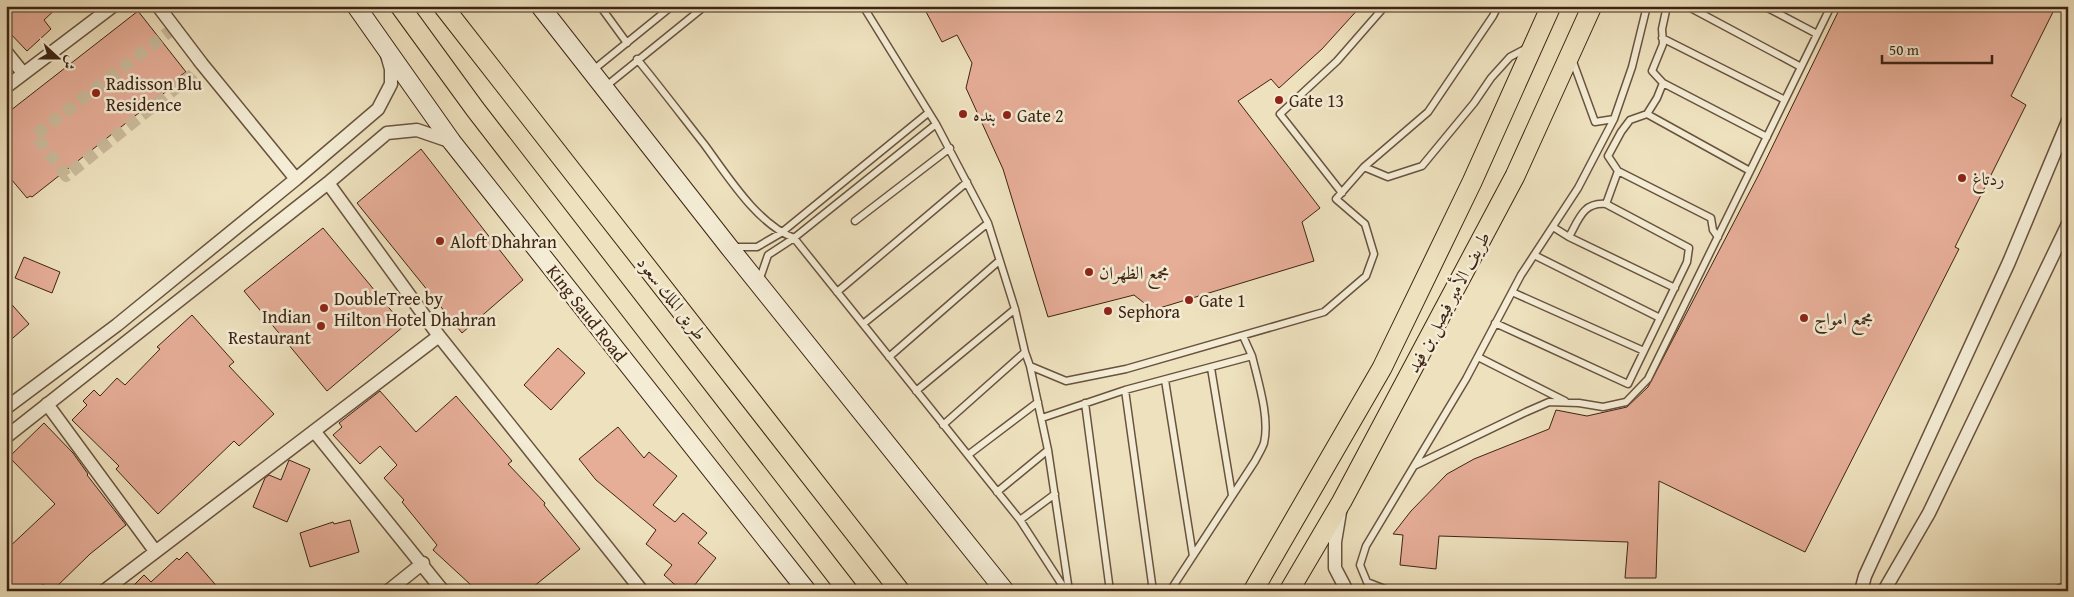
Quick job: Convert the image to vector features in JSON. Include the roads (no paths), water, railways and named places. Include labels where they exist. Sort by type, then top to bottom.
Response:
[{"type":"main road","name":"King Saud Road","points":[[356,6],[452,142],[807,591]]},
{"type":"main road","points":[[400,6],[475,109],[848,591]]},
{"type":"main road","name":"طريق الملك سعود","points":[[443,6],[900,591]]},
{"type":"main road","points":[[540,6],[729,247],[1005,591]]},
{"type":"main road","name":"طريف الأمير فيصل بن فهد","points":[[1253,591],[1382,368],[1472,182],[1551,6]]},
{"type":"main road","name":"طريف الأمير فيصل بن فهد","points":[[1289,591],[1342,500],[1515,176],[1592,6]]},
{"type":"street","points":[[6,87],[113,6]]},
{"type":"street","points":[[158,6],[202,64],[296,179]]},
{"type":"street","points":[[6,408],[117,325],[296,179],[378,109],[391,84],[391,69],[384,48]]},
{"type":"street","points":[[6,52],[23,73]]},
{"type":"street","points":[[1861,591],[1865,576],[2009,262],[2068,121]]},
{"type":"street","points":[[6,437],[328,183],[387,134],[417,130],[452,142]]},
{"type":"street","points":[[328,183],[439,336],[642,591]]},
{"type":"street","points":[[1885,589],[1929,514],[2068,224]]},
{"type":"street","points":[[104,591],[439,336]]},
{"type":"street","points":[[47,404],[155,551]]},
{"type":"street","points":[[314,431],[443,591]]},
{"type":"street","points":[[1342,500],[1335,542],[1335,568],[1347,591]]},
{"type":"street","points":[[388,591],[423,564]]},
{"type":"street","points":[[2060,591],[2068,590]]},
{"type":"lane","points":[[600,6],[627,43]]},
{"type":"lane","points":[[592,71],[672,6]]},
{"type":"lane","points":[[604,87],[705,6]]},
{"type":"lane","points":[[863,6],[950,148],[988,223],[1015,310],[1042,418],[1055,494],[1068,591]]},
{"type":"lane","points":[[1342,193],[1280,114],[1336,61],[1385,6]]},
{"type":"lane","points":[[1030,366],[1066,380],[1126,369],[1324,312],[1366,276],[1374,254],[1366,224],[1336,199],[1364,168],[1428,112],[1494,16],[1498,6]]},
{"type":"lane","points":[[1390,591],[1367,582],[1360,565],[1366,546],[1478,356],[1512,292],[1578,188],[1614,119],[1632,67],[1647,6]]},
{"type":"lane","points":[[1667,6],[1662,29],[1660,53],[1652,71],[1663,83],[1767,138]]},
{"type":"lane","points":[[1688,6],[1801,67]]},
{"type":"lane","points":[[1764,6],[1817,34]]},
{"type":"lane","points":[[1414,466],[1550,402],[1602,407],[1626,402],[1648,379],[1831,6]]},
{"type":"lane","points":[[1662,38],[1785,100]]},
{"type":"lane","points":[[1364,168],[1388,177],[1422,166],[1510,57],[1534,44]]},
{"type":"lane","points":[[1570,54],[1595,122],[1614,119]]},
{"type":"lane","points":[[637,59],[730,180],[758,212],[781,233],[794,238],[1020,520],[1068,591]]},
{"type":"lane","points":[[1663,83],[1657,98],[1647,114],[1630,120],[1608,156],[1618,172],[1711,218],[1713,230],[1718,237]]},
{"type":"lane","points":[[729,247],[757,247],[781,233],[928,113]]},
{"type":"lane","points":[[1647,114],[1750,171]]},
{"type":"lane","points":[[758,282],[768,255],[794,238],[936,124]]},
{"type":"lane","points":[[855,221],[950,148]]},
{"type":"lane","points":[[1606,204],[1618,172]]},
{"type":"lane","points":[[837,292],[967,182]]},
{"type":"lane","points":[[1495,324],[1628,384],[1687,262],[1689,248],[1606,204],[1596,203],[1586,208],[1569,236]]},
{"type":"lane","points":[[863,324],[988,223]]},
{"type":"lane","points":[[1553,226],[1569,236],[1675,288]]},
{"type":"lane","points":[[1534,255],[1660,318]]},
{"type":"lane","points":[[889,357],[999,260]]},
{"type":"lane","points":[[1512,292],[1644,351]]},
{"type":"lane","points":[[916,391],[1015,310]]},
{"type":"lane","points":[[1170,591],[1255,461],[1264,443],[1265,425],[1262,398],[1252,356],[1242,336]]},
{"type":"lane","points":[[943,425],[1024,352]]},
{"type":"lane","points":[[1042,418],[1126,390],[1252,356]]},
{"type":"lane","points":[[1478,356],[1568,403]]},
{"type":"lane","points":[[1210,368],[1232,495]]},
{"type":"lane","points":[[1165,380],[1193,556]]},
{"type":"lane","points":[[1126,390],[1153,591]]},
{"type":"lane","points":[[968,455],[1038,402]]},
{"type":"lane","points":[[1085,403],[1110,591]]},
{"type":"lane","points":[[997,492],[1048,450]]},
{"type":"lane","points":[[1020,520],[1055,494]]},
{"type":"tunnel","points":[[174,28],[35,135],[66,176],[192,75],[202,64]]},
{"type":"place","name":"Radisson Blu Residence","points":[[96,93]]},
{"type":"place","name":"Gate 13","points":[[1279,100]]},
{"type":"place","name":"بنده","points":[[963,114]]},
{"type":"place","name":"Gate 2","points":[[1007,115]]},
{"type":"place","name":"ردتاغ","points":[[1962,178]]},
{"type":"place","name":"Aloft Dhahran","points":[[440,241]]},
{"type":"place","name":"مجمع الظهران","points":[[1089,272]]},
{"type":"place","name":"Gate 1","points":[[1189,300]]},
{"type":"place","name":"DoubleTree by Hilton Hotel Dhahran","points":[[324,308]]},
{"type":"place","name":"Sephora","points":[[1108,311]]},
{"type":"place","name":"مجمع امواج","points":[[1804,318]]},
{"type":"place","name":"Indian Restaurant","points":[[321,326]]}]
